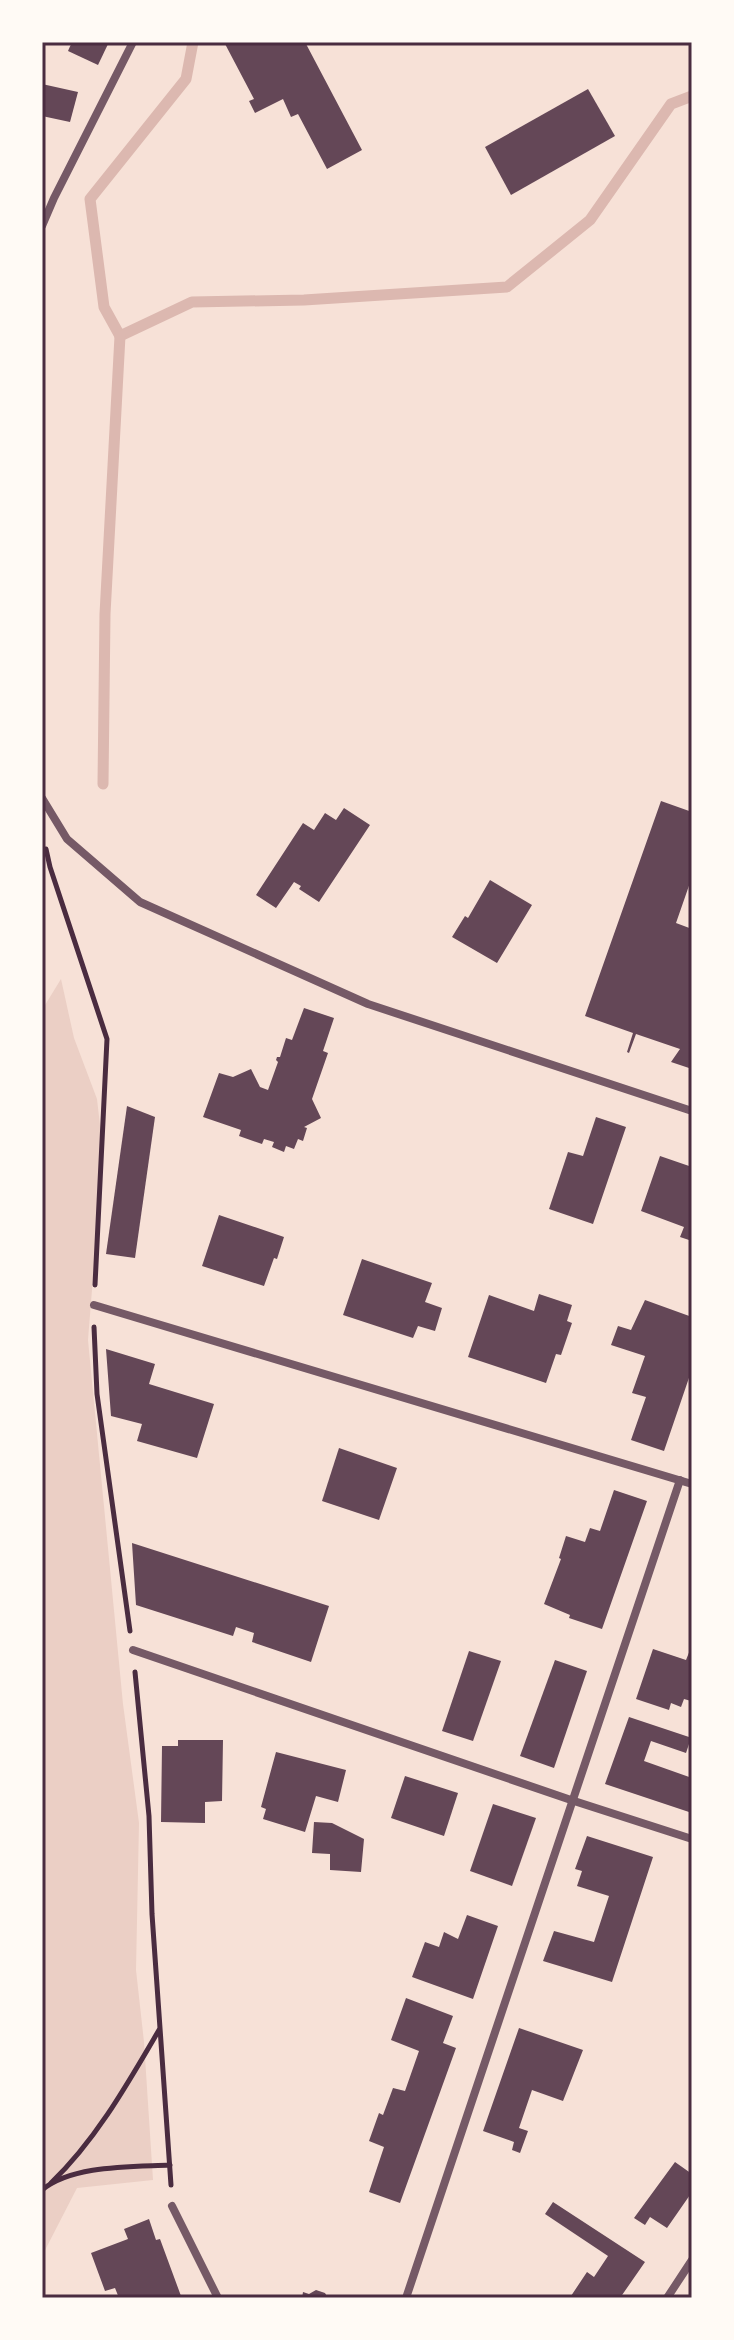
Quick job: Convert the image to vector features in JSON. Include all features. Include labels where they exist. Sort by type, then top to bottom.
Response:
[{"type":"street","points":[[42,226],[133,42]]},
{"type":"street","points":[[42,798],[67,839],[140,902],[368,1004],[692,1111]]},
{"type":"street","points":[[94,1305],[692,1484]]},
{"type":"street","points":[[406,2298],[680,1480]]},
{"type":"street","points":[[133,1650],[692,1839]]},
{"type":"street","points":[[172,2206],[218,2298]]},
{"type":"street","points":[[667,2298],[692,2260]]},
{"type":"path","points":[[45,844],[107,1039],[94,1305],[97,1394],[133,1650],[149,1816],[159,2029],[172,2206]]},
{"type":"path","points":[[42,2190],[74,2161],[159,2029]]},
{"type":"path","points":[[51,2183],[95,2170],[170,2165]]},
{"type":"shaded area","points":[[61,979],[74,1038],[97,1099],[103,1152],[88,1340],[123,1704],[139,1823],[136,1970],[153,2180],[77,2188],[42,2256],[42,1010]]},
{"type":"building","points":[[72,42],[109,42],[98,65],[68,51]]},
{"type":"building","points":[[224,42],[305,42],[362,150],[327,169],[298,114],[291,117],[283,99],[255,113],[249,101],[254,99]]},
{"type":"building","points":[[42,84],[78,92],[70,122],[42,116]]},
{"type":"building","points":[[588,89],[615,136],[511,195],[485,147]]},
{"type":"building","points":[[661,801],[692,812],[692,877],[676,923],[692,929],[692,1069],[671,1062],[680,1049],[636,1034],[629,1053],[633,1033],[585,1016]]},
{"type":"building","points":[[344,808],[370,825],[319,902],[294,882],[276,908],[256,895],[303,823],[314,830],[325,813],[336,820]]},
{"type":"building","points":[[490,880],[532,905],[497,963],[452,937],[465,916],[468,918]]},
{"type":"building","points":[[304,1008],[334,1018],[323,1051],[328,1053],[312,1099],[321,1118],[304,1127],[307,1128],[303,1141],[298,1139],[294,1149],[286,1146],[284,1152],[272,1147],[274,1142],[264,1139],[262,1144],[239,1136],[241,1130],[203,1117],[219,1073],[233,1077],[251,1069],[260,1087],[268,1090],[277,1057],[280,1057],[286,1038],[292,1040]]},
{"type":"building","points":[[127,1106],[155,1117],[135,1258],[106,1254]]},
{"type":"building","points":[[596,1117],[626,1127],[593,1224],[549,1209],[568,1152],[583,1156]]},
{"type":"building","points":[[660,1156],[692,1167],[692,1241],[680,1237],[684,1227],[641,1211]]},
{"type":"building","points":[[219,1215],[284,1237],[264,1286],[202,1266]]},
{"type":"building","points":[[362,1259],[432,1283],[425,1302],[442,1308],[435,1331],[418,1326],[413,1338],[343,1315]]},
{"type":"building","points":[[539,1294],[572,1305],[567,1321],[572,1323],[561,1355],[556,1354],[546,1383],[468,1357],[489,1295],[534,1311]]},
{"type":"building","points":[[645,1300],[692,1317],[692,1369],[664,1451],[631,1440],[646,1397],[632,1393],[645,1356],[611,1345],[618,1326],[631,1330]]},
{"type":"building","points":[[106,1349],[155,1364],[149,1384],[214,1404],[197,1458],[137,1441],[142,1424],[111,1416]]},
{"type":"building","points":[[339,1448],[397,1468],[379,1520],[322,1501]]},
{"type":"building","points":[[614,1490],[647,1501],[602,1629],[569,1618],[570,1615],[544,1604],[566,1536],[585,1542],[590,1528],[600,1531]]},
{"type":"building","points":[[132,1543],[329,1606],[311,1662],[252,1642],[254,1633],[236,1627],[233,1636],[136,1605]]},
{"type":"building","points":[[692,1645],[691,1701],[684,1699],[681,1707],[671,1703],[669,1710],[636,1699],[653,1649],[686,1660]]},
{"type":"building","points":[[469,1651],[501,1661],[473,1741],[442,1731]]},
{"type":"building","points":[[555,1660],[587,1671],[554,1768],[520,1756]]},
{"type":"building","points":[[629,1717],[692,1738],[692,1745],[689,1744],[686,1753],[651,1741],[644,1761],[692,1778],[692,1813],[605,1784]]},
{"type":"building","points":[[178,1740],[223,1740],[222,1801],[205,1802],[205,1823],[161,1822],[162,1746],[178,1746]]},
{"type":"building","points":[[276,1752],[346,1770],[338,1802],[316,1796],[305,1832],[263,1819],[266,1809],[261,1807]]},
{"type":"building","points":[[405,1776],[458,1793],[444,1836],[391,1818]]},
{"type":"building","points":[[493,1804],[536,1818],[512,1886],[470,1871]]},
{"type":"building","points":[[314,1822],[332,1823],[364,1839],[361,1872],[330,1870],[330,1854],[312,1853]]},
{"type":"building","points":[[587,1836],[653,1857],[612,1982],[543,1961],[554,1931],[594,1942],[609,1896],[577,1886],[582,1871],[575,1869]]},
{"type":"building","points":[[467,1915],[498,1926],[473,1999],[412,1977],[425,1942],[439,1947],[444,1932],[458,1939]]},
{"type":"building","points":[[406,1998],[453,2016],[443,2043],[456,2048],[400,2203],[369,2192],[384,2147],[369,2141],[379,2113],[383,2115],[393,2088],[405,2091],[419,2051],[391,2040]]},
{"type":"building","points":[[519,2028],[583,2050],[563,2101],[532,2090],[519,2128],[528,2131],[520,2153],[512,2150],[514,2142],[483,2131]]},
{"type":"building","points":[[675,2162],[692,2174],[692,2192],[667,2228],[650,2217],[645,2225],[634,2218]]},
{"type":"building","points":[[553,2202],[645,2262],[620,2298],[571,2296],[587,2272],[594,2277],[608,2256],[545,2214]]},
{"type":"building","points":[[149,2219],[156,2240],[160,2239],[181,2296],[119,2298],[115,2288],[105,2291],[91,2253],[128,2239],[124,2229]]},
{"type":"building","points":[[316,2290],[325,2293],[328,2298],[302,2298],[303,2292],[309,2294]]},
{"type":"waterway","points":[[193,42],[186,79],[90,199],[104,307],[120,336],[192,302],[304,300],[507,287],[590,220],[671,104],[692,96]]},
{"type":"waterway","points":[[103,784],[105,614],[120,336]]}]
